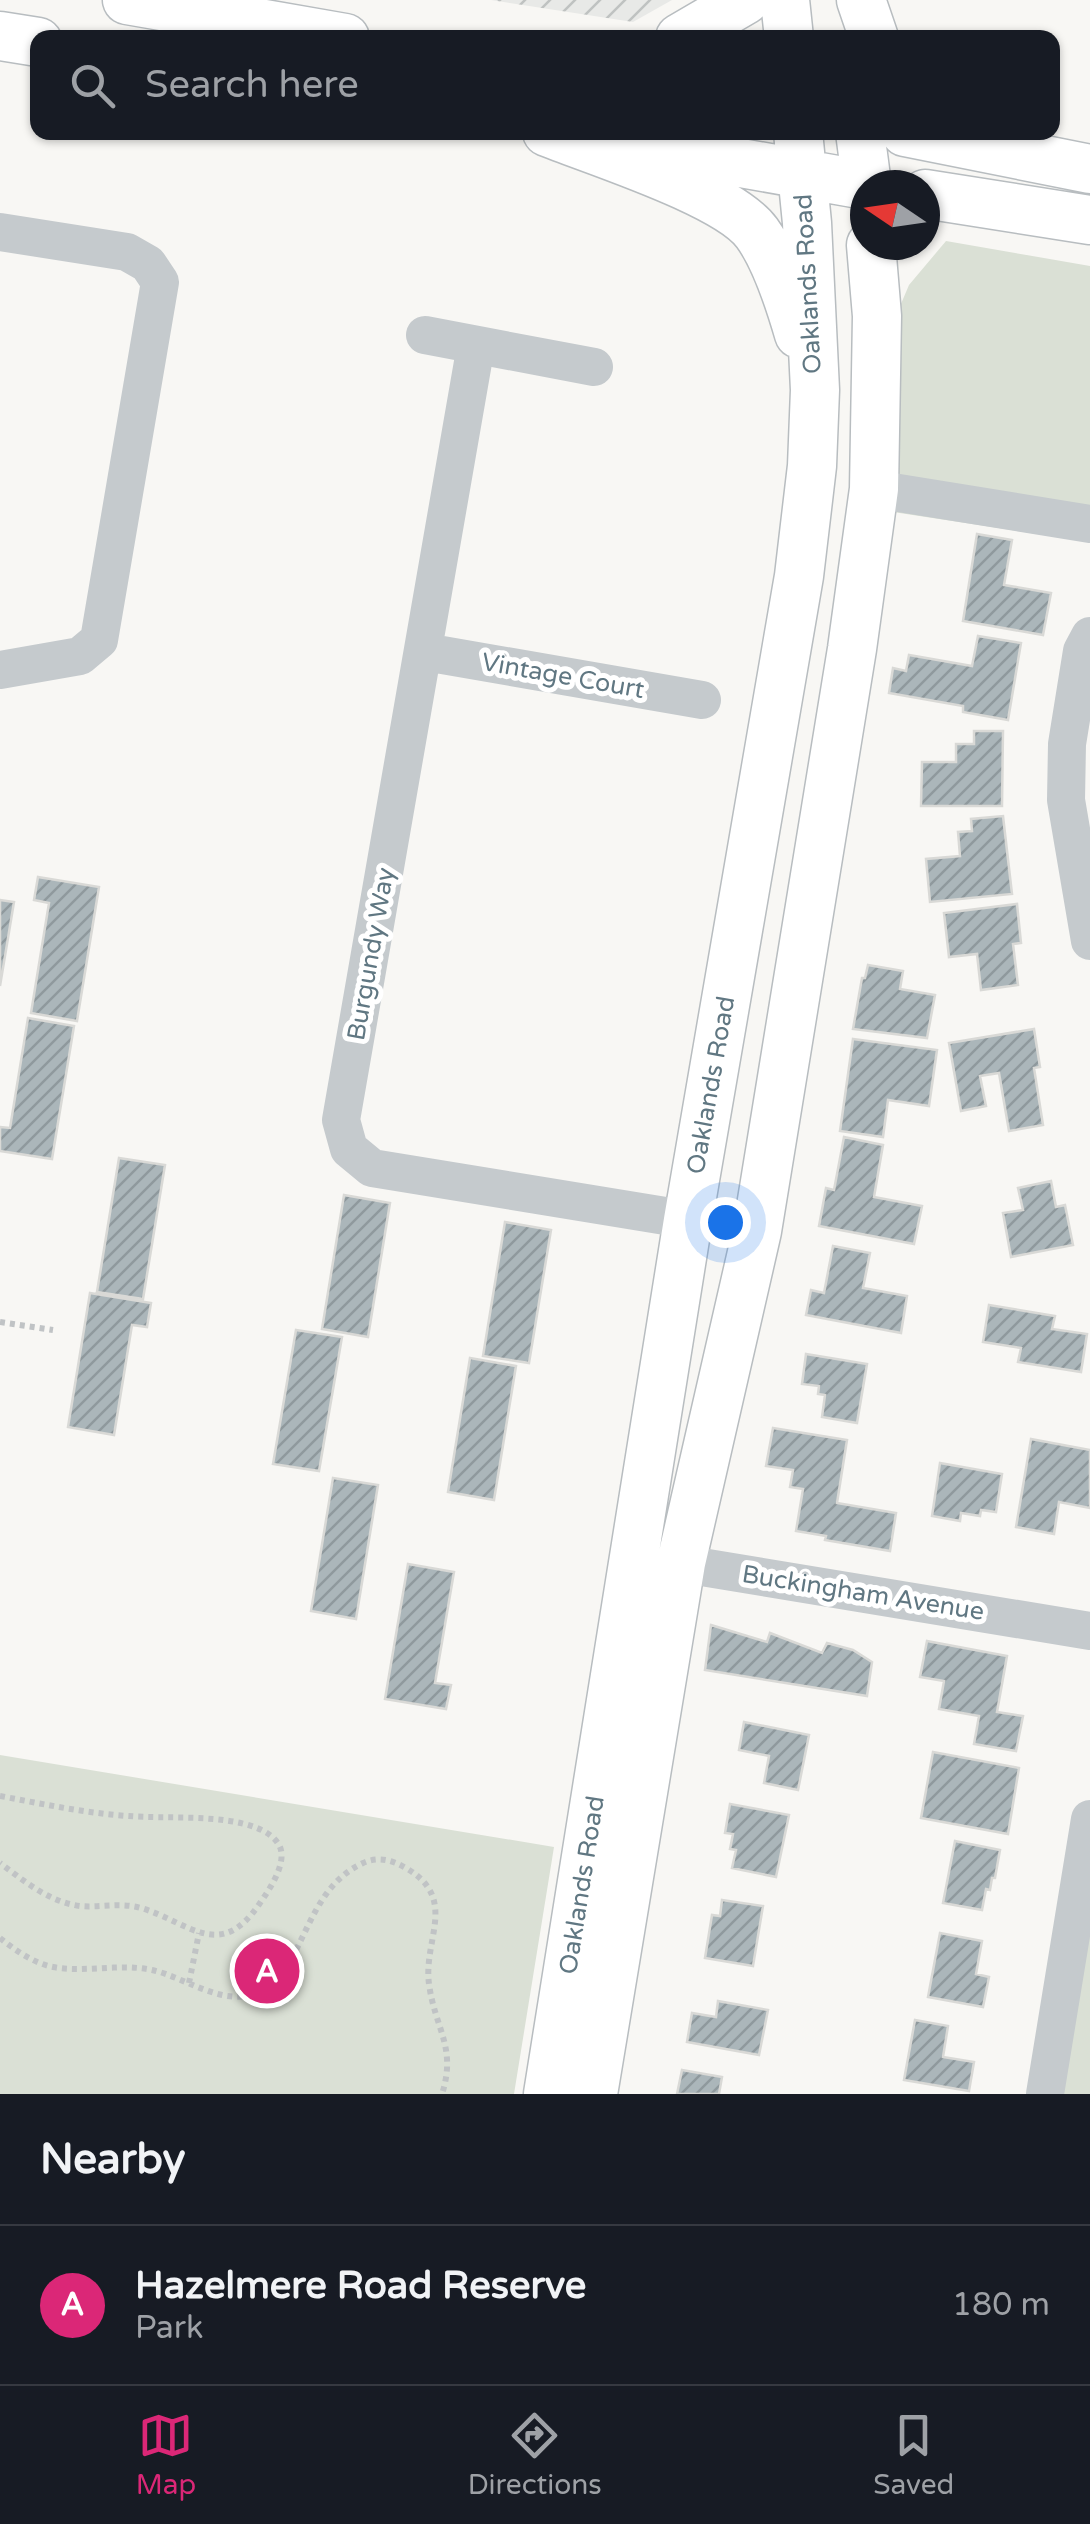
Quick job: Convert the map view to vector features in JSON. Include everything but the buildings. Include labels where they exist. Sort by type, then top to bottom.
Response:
[{"type":"main road","points":[[127,0],[299,30]]},
{"type":"main road","points":[[694,30],[745,0]]},
{"type":"main road","points":[[785,0],[788,30]]},
{"type":"main road","points":[[848,0],[850,30]]},
{"type":"main road","points":[[861,0],[871,30]]},
{"type":"main road","points":[[0,36],[30,41]]},
{"type":"main road","points":[[567,140],[716,199],[756,232],[789,300],[815,390]]},
{"type":"main road","points":[[656,140],[800,153],[850,177]]},
{"type":"main road","points":[[861,140],[864,170]]},
{"type":"main road","points":[[959,140],[1090,169]]},
{"type":"main road","name":"Oaklands Road","points":[[593,2094],[659,1560],[688,1220],[799,576],[812,466],[815,390],[800,153]]},
{"type":"main road","points":[[940,197],[1090,220]]},
{"type":"main road","points":[[940,218],[1001,207]]},
{"type":"main road","name":"Oaklands Road","points":[[548,2094],[659,1560],[756,1232],[834,762],[874,490],[877,316],[872,260]]},
{"type":"main road","name":"Oaklands Road","points":[[877,316],[899,260]]},
{"type":"main road","points":[[770,742],[791,764],[806,767],[834,762]]},
{"type":"main road","points":[[759,809],[775,798],[789,797],[802,802],[824,824]]},
{"type":"street","points":[[0,232],[127,252],[148,264],[160,282],[99,640],[80,656],[0,670]]},
{"type":"street","points":[[425,335],[594,367]]},
{"type":"street","name":"Burgundy Way","points":[[476,344],[341,1120],[349,1148],[372,1168],[756,1232]]},
{"type":"street","points":[[874,490],[1090,524]]},
{"type":"street","points":[[1090,636],[1082,651],[1067,744],[1066,800],[1090,941]]},
{"type":"street","name":"Vintage Court","points":[[425,652],[702,700]]},
{"type":"street","name":"Buckingham Avenue","points":[[659,1560],[1090,1631]]},
{"type":"street","points":[[1044,2094],[1090,1819]]},
{"type":"path","points":[[0,1322],[53,1330]]},
{"type":"path","points":[[0,1796],[83,1812],[236,1822],[271,1835],[280,1846],[278,1870],[246,1923],[229,1931],[199,1933],[142,1908],[119,1904],[79,1906],[62,1901],[40,1892],[0,1863]]},
{"type":"path","points":[[0,1938],[18,1952],[52,1966],[152,1970],[224,1995],[247,1996],[262,1991],[280,1975],[315,1907],[334,1884],[364,1862],[390,1858],[413,1872],[432,1894],[438,1920],[429,1960],[429,1984],[449,2054],[449,2073],[442,2094]]},
{"type":"path","points":[[189,1983],[199,1933]]},
{"type":"shaded area","points":[[491,0],[672,0],[633,22]]},
{"type":"shaded area","points":[[946,241],[1090,266],[1090,542],[893,512],[895,318],[909,285],[930,260],[940,260],[940,248]]},
{"type":"shaded area","points":[[0,1755],[554,1847],[514,2094],[0,2094]]},
{"type":"shaded area","points":[[1090,1909],[1090,2094],[1059,2094]]},
{"type":"place","name":"Hazelmere Road Reserve","points":[[267,1971]]}]
